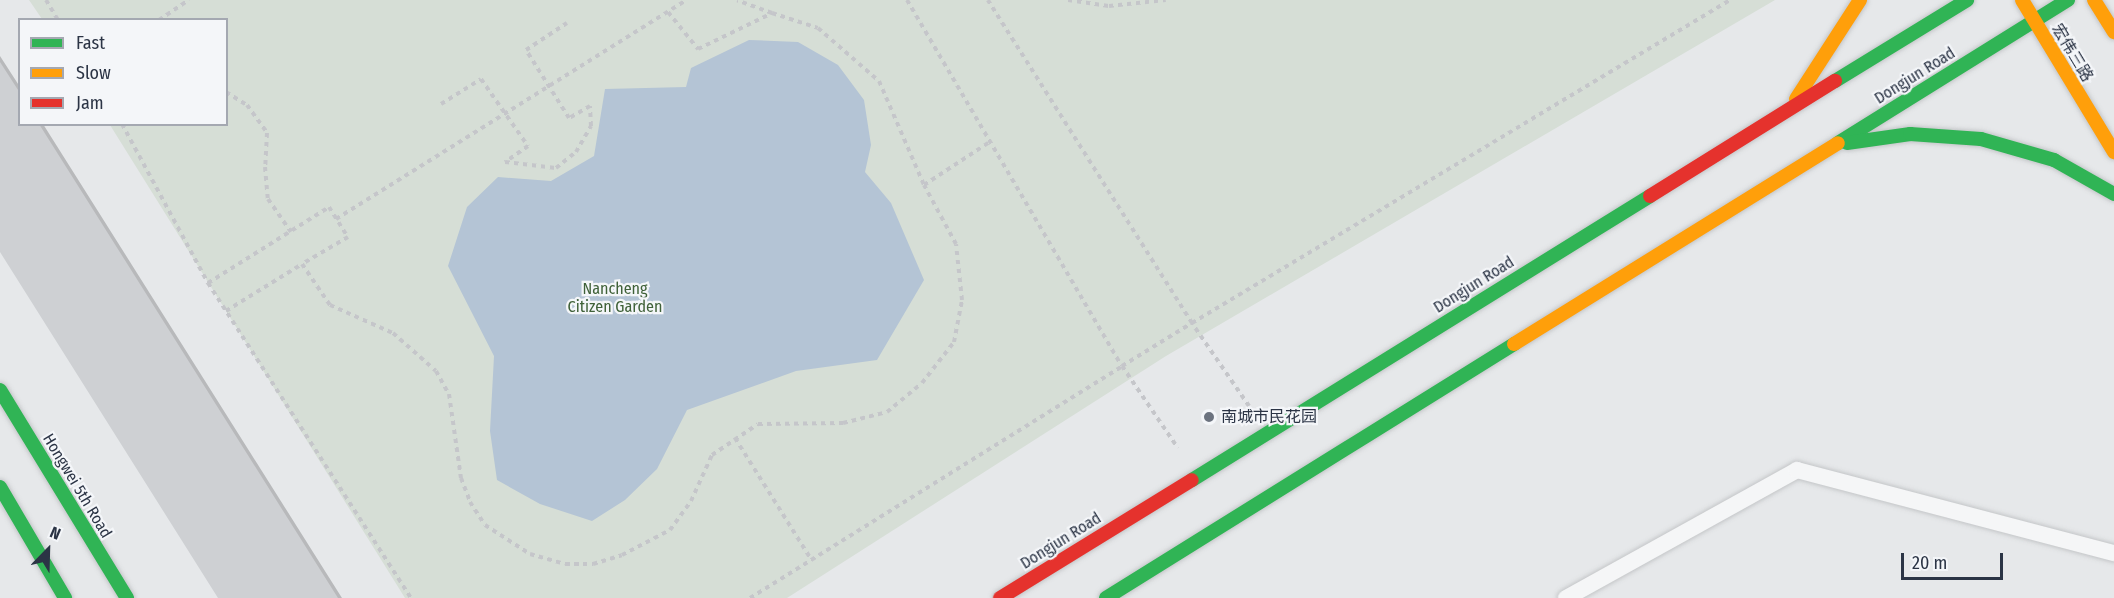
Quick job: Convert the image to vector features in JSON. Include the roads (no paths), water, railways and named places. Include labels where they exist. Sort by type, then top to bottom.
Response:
[{"type":"street","points":[[1788,110],[1839,38],[1860,0]]},
{"type":"street","name":"Dongjun Road","points":[[1000,598],[1967,0]]},
{"type":"street","name":"宏伟三路","points":[[2022,0],[2114,152]]},
{"type":"street","name":"Dongjun Road","points":[[1107,598],[2068,0]]},
{"type":"street","points":[[2094,0],[2114,32]]},
{"type":"street","points":[[1834,146],[1910,134],[1981,139],[2054,159],[2114,194]]},
{"type":"street","name":"Hongwei 5th Road","points":[[0,390],[127,598]]},
{"type":"street","points":[[0,487],[65,598]]},
{"type":"lane","points":[[1566,598],[1797,470],[2114,553]]},
{"type":"water","points":[[749,40],[798,42],[838,65],[864,100],[871,145],[865,172],[891,203],[924,280],[877,360],[796,371],[687,410],[657,469],[625,500],[592,521],[540,504],[497,480],[490,431],[494,356],[448,266],[467,207],[498,177],[551,181],[594,156],[605,89],[686,87],[691,68]]},
{"type":"place","name":"南城市民花园","points":[[1209,417]]},
{"type":"park label","name":"Nancheng Citizen Garden","points":[[615,298]]}]
